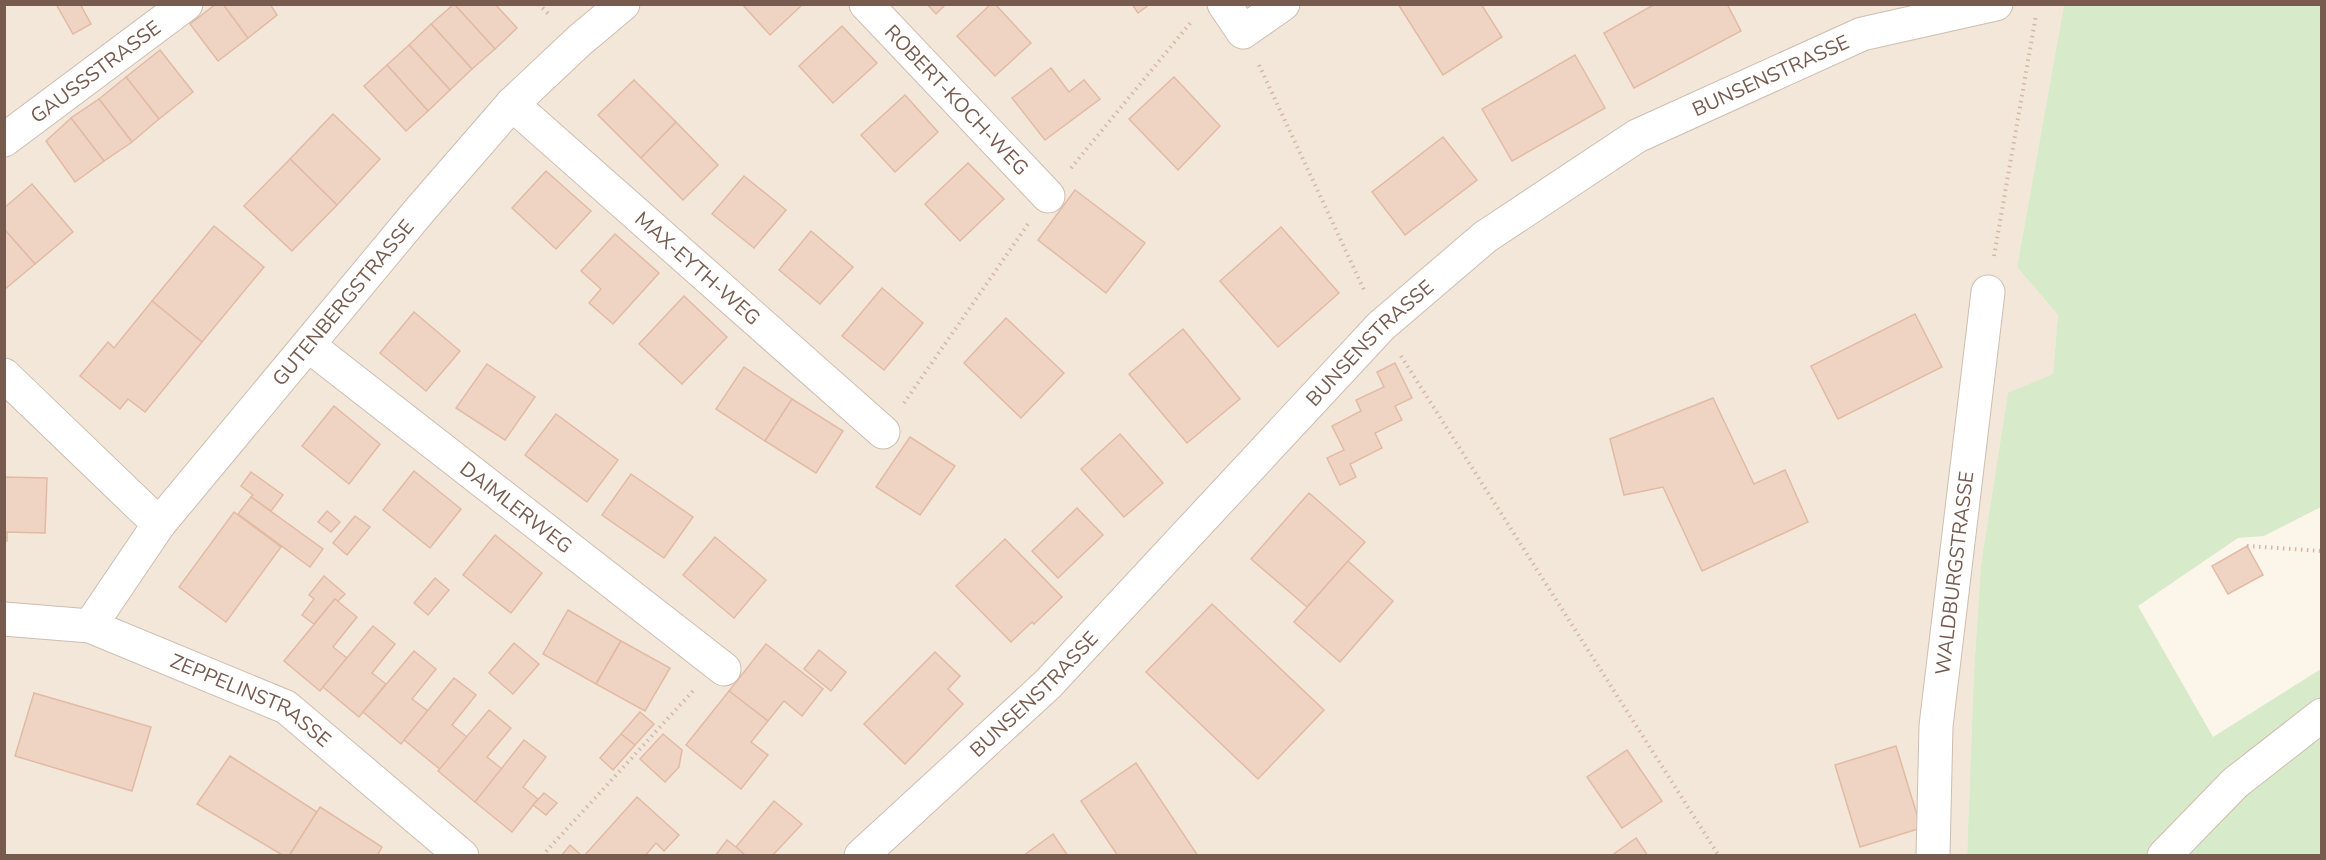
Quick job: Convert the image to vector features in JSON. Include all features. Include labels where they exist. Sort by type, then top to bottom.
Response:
[{"type":"street","name":"GAUSSSTRASSE","points":[[4,140],[186,4]]},
{"type":"street","name":"GUTENBERGSTRASSE","points":[[90,626],[159,524],[420,210],[512,104],[580,40],[623,4]]},
{"type":"street","name":"ROBERT-KOCH-WEG","points":[[866,4],[1048,196]]},
{"type":"street","points":[[1224,4],[1243,32],[1283,4]]},
{"type":"street","name":"BUNSENSTRASSE","points":[[861,855],[1048,684],[1381,326],[1485,237],[1637,136],[1862,34],[1996,4]]},
{"type":"street","name":"MAX-EYTH-WEG","points":[[512,104],[883,432]]},
{"type":"street","name":"WALDBURGSTRASSE","points":[[1933,855],[1936,726],[1988,292]]},
{"type":"street","name":"DAIMLERWEG","points":[[308,345],[721,666]]},
{"type":"street","points":[[4,375],[159,524]]},
{"type":"street","name":"ZEPPELINSTRASSE","points":[[4,619],[90,626],[286,707],[462,855]]},
{"type":"street","points":[[2164,855],[2235,783],[2322,715]]},
{"type":"path","points":[[1988,292],[2036,15]]},
{"type":"path","points":[[1243,32],[1381,326],[1719,855]]},
{"type":"path","points":[[2247,546],[2322,551]]},
{"type":"path","points":[[542,855],[721,666]]},
{"type":"shaded area","points":[[5,5],[2064,5],[2017,267],[2058,315],[2053,374],[2008,394],[1981,564],[1974,671],[1967,855],[5,856]]},
{"type":"green space","points":[[2064,5],[2321,5],[2321,507],[2264,536],[2238,538],[2138,606],[2213,737],[2321,669],[2321,855],[1967,856],[1974,671],[1981,564],[2008,393],[2053,374],[2058,315],[2017,267]]},
{"type":"building","points":[[56,4],[80,4],[91,24],[73,34]]},
{"type":"building","points":[[216,4],[223,4],[248,38],[218,61],[190,24]]},
{"type":"building","points":[[223,4],[270,4],[277,15],[248,38]]},
{"type":"building","points":[[454,4],[495,4],[517,28],[495,49]]},
{"type":"building","points":[[454,4],[495,49],[472,69],[431,24]]},
{"type":"building","points":[[742,4],[803,4],[770,35]]},
{"type":"building","points":[[927,4],[946,4],[936,14]]},
{"type":"building","points":[[991,4],[995,4],[1031,43],[995,76],[957,36]]},
{"type":"building","points":[[1132,4],[1150,4],[1138,13]]},
{"type":"building","points":[[1398,4],[1481,4],[1502,37],[1443,75]]},
{"type":"building","points":[[1655,4],[1727,4],[1741,31],[1634,88],[1604,33]]},
{"type":"building","points":[[431,24],[472,69],[450,90],[409,45]]},
{"type":"building","points":[[842,26],[877,63],[833,103],[799,66]]},
{"type":"building","points":[[409,45],[450,90],[428,111],[387,65]]},
{"type":"building","points":[[160,50],[193,92],[159,119],[126,77]]},
{"type":"building","points":[[1575,55],[1605,108],[1512,161],[1482,109]]},
{"type":"building","points":[[387,65],[428,111],[406,131],[364,86]]},
{"type":"building","points":[[1051,68],[1069,92],[1084,80],[1100,99],[1045,140],[1012,98]]},
{"type":"building","points":[[126,77],[159,119],[132,142],[99,99]]},
{"type":"building","points":[[1174,77],[1220,126],[1178,170],[1129,119]]},
{"type":"building","points":[[634,80],[676,122],[641,158],[598,115]]},
{"type":"building","points":[[905,95],[938,132],[895,172],[861,135]]},
{"type":"building","points":[[99,99],[132,142],[104,161],[71,118]]},
{"type":"building","points":[[333,114],[380,159],[337,205],[290,159]]},
{"type":"building","points":[[71,118],[104,161],[75,182],[46,141]]},
{"type":"building","points":[[676,122],[718,165],[683,200],[641,158]]},
{"type":"building","points":[[1443,137],[1477,180],[1405,235],[1372,192]]},
{"type":"building","points":[[290,159],[337,205],[292,251],[244,206]]},
{"type":"building","points":[[968,163],[1004,199],[960,241],[925,204]]},
{"type":"building","points":[[546,171],[591,211],[556,249],[512,208]]},
{"type":"building","points":[[744,176],[786,210],[754,248],[712,214]]},
{"type":"building","points":[[32,184],[73,232],[35,264],[4,229],[4,208]]},
{"type":"building","points":[[1075,190],[1145,243],[1106,293],[1038,240]]},
{"type":"building","points":[[214,226],[264,267],[202,342],[152,301]]},
{"type":"building","points":[[1281,227],[1339,293],[1278,347],[1220,281]]},
{"type":"building","points":[[4,229],[35,264],[4,290]]},
{"type":"building","points":[[811,231],[853,267],[820,304],[779,270]]},
{"type":"building","points":[[615,234],[659,273],[613,324],[589,303],[601,289],[581,271]]},
{"type":"building","points":[[882,288],[923,323],[884,370],[842,336]]},
{"type":"building","points":[[684,296],[727,337],[682,384],[639,344]]},
{"type":"building","points":[[152,301],[202,342],[145,412],[128,399],[120,409],[80,376],[108,342],[114,348]]},
{"type":"building","points":[[414,312],[460,351],[426,391],[380,353]]},
{"type":"building","points":[[1915,314],[1942,367],[1838,419],[1811,366]]},
{"type":"building","points":[[1006,318],[1064,373],[1021,418],[964,363]]},
{"type":"building","points":[[1183,329],[1240,399],[1187,443],[1129,374]]},
{"type":"building","points":[[1395,363],[1412,398],[1395,406],[1402,420],[1375,433],[1382,448],[1350,464],[1356,477],[1340,485],[1327,458],[1344,450],[1332,426],[1361,411],[1356,400],[1384,387],[1377,372]]},
{"type":"building","points":[[487,364],[535,397],[505,440],[456,408]]},
{"type":"building","points":[[744,367],[792,399],[765,441],[716,409]]},
{"type":"building","points":[[1713,398],[1754,484],[1785,470],[1808,522],[1702,571],[1663,487],[1624,495],[1610,439]]},
{"type":"building","points":[[792,399],[843,431],[816,473],[765,441]]},
{"type":"building","points":[[334,406],[380,444],[349,484],[302,446]]},
{"type":"building","points":[[556,414],[618,460],[587,502],[525,455]]},
{"type":"building","points":[[1120,434],[1163,483],[1124,517],[1081,469]]},
{"type":"building","points":[[910,437],[955,466],[920,515],[876,487]]},
{"type":"building","points":[[414,471],[461,509],[430,548],[383,510]]},
{"type":"building","points":[[251,472],[283,495],[271,511],[251,497],[253,495],[241,486]]},
{"type":"building","points":[[631,474],[693,517],[664,558],[602,515]]},
{"type":"building","points":[[4,477],[47,478],[45,533],[7,532],[7,541],[4,541]]},
{"type":"building","points":[[1309,493],[1365,542],[1307,607],[1251,559]]},
{"type":"building","points":[[251,497],[323,549],[310,567],[238,514]]},
{"type":"building","points":[[1077,508],[1103,535],[1058,578],[1032,551]]},
{"type":"building","points":[[327,511],[340,522],[331,532],[318,522]]},
{"type":"building","points":[[234,512],[281,547],[226,622],[179,587]]},
{"type":"building","points":[[355,516],[370,527],[347,555],[333,543]]},
{"type":"building","points":[[495,535],[542,573],[511,613],[463,575]]},
{"type":"building","points":[[715,537],[766,580],[734,618],[683,575]]},
{"type":"building","points":[[1005,539],[1062,597],[1011,642],[956,586]]},
{"type":"building","points":[[2247,546],[2263,575],[2228,594],[2212,566]]},
{"type":"building","points":[[1348,561],[1393,601],[1340,662],[1294,622]]},
{"type":"building","points":[[324,576],[345,594],[338,601],[335,599],[314,624],[302,615],[314,599],[309,595]]},
{"type":"building","points":[[435,578],[449,590],[428,615],[414,603]]},
{"type":"building","points":[[335,599],[357,617],[333,647],[347,658],[320,691],[284,661]]},
{"type":"building","points":[[1212,604],[1324,710],[1258,779],[1146,672]]},
{"type":"building","points":[[568,610],[621,641],[596,684],[543,654]]},
{"type":"building","points":[[373,626],[395,644],[372,673],[386,684],[359,717],[323,687]]},
{"type":"building","points":[[621,641],[670,668],[645,711],[596,684]]},
{"type":"building","points":[[514,643],[539,664],[513,694],[489,673]]},
{"type":"building","points":[[766,644],[823,689],[802,716],[784,701],[768,721],[729,691]]},
{"type":"building","points":[[819,650],[846,672],[831,691],[804,669]]},
{"type":"building","points":[[414,651],[436,669],[412,699],[428,711],[401,744],[363,712]]},
{"type":"building","points":[[935,652],[960,676],[948,689],[963,704],[905,764],[864,724]]},
{"type":"building","points":[[454,678],[476,695],[452,725],[467,737],[441,770],[404,740]]},
{"type":"building","points":[[729,691],[768,721],[751,742],[768,755],[741,789],[686,745]]},
{"type":"building","points":[[34,693],[151,727],[132,791],[15,756]]},
{"type":"building","points":[[489,710],[511,728],[487,757],[502,769],[475,802],[438,771]]},
{"type":"building","points":[[640,712],[654,724],[635,745],[621,734]]},
{"type":"building","points":[[621,734],[635,745],[613,770],[600,758]]},
{"type":"building","points":[[663,734],[682,750],[679,767],[665,782],[640,759]]},
{"type":"building","points":[[524,740],[546,757],[523,787],[538,799],[512,832],[475,802]]},
{"type":"building","points":[[1896,746],[1921,828],[1860,847],[1835,765]]},
{"type":"building","points":[[1627,750],[1662,801],[1622,828],[1587,777]]},
{"type":"building","points":[[230,756],[317,812],[289,856],[284,856],[197,804]]},
{"type":"building","points":[[1136,763],[1198,856],[1118,856],[1081,801]]},
{"type":"building","points":[[544,793],[557,803],[546,815],[533,805]]},
{"type":"building","points":[[637,797],[679,835],[664,851],[656,843],[645,856],[584,856]]},
{"type":"building","points":[[774,801],[802,824],[772,856],[746,856],[736,847]]},
{"type":"building","points":[[320,807],[382,847],[377,856],[289,856]]},
{"type":"building","points":[[1053,834],[1068,856],[1023,856]]},
{"type":"building","points":[[1636,838],[1648,856],[1611,856]]},
{"type":"building","points":[[727,840],[736,847],[746,856],[715,856]]},
{"type":"building","points":[[570,845],[582,856],[561,856]]}]
